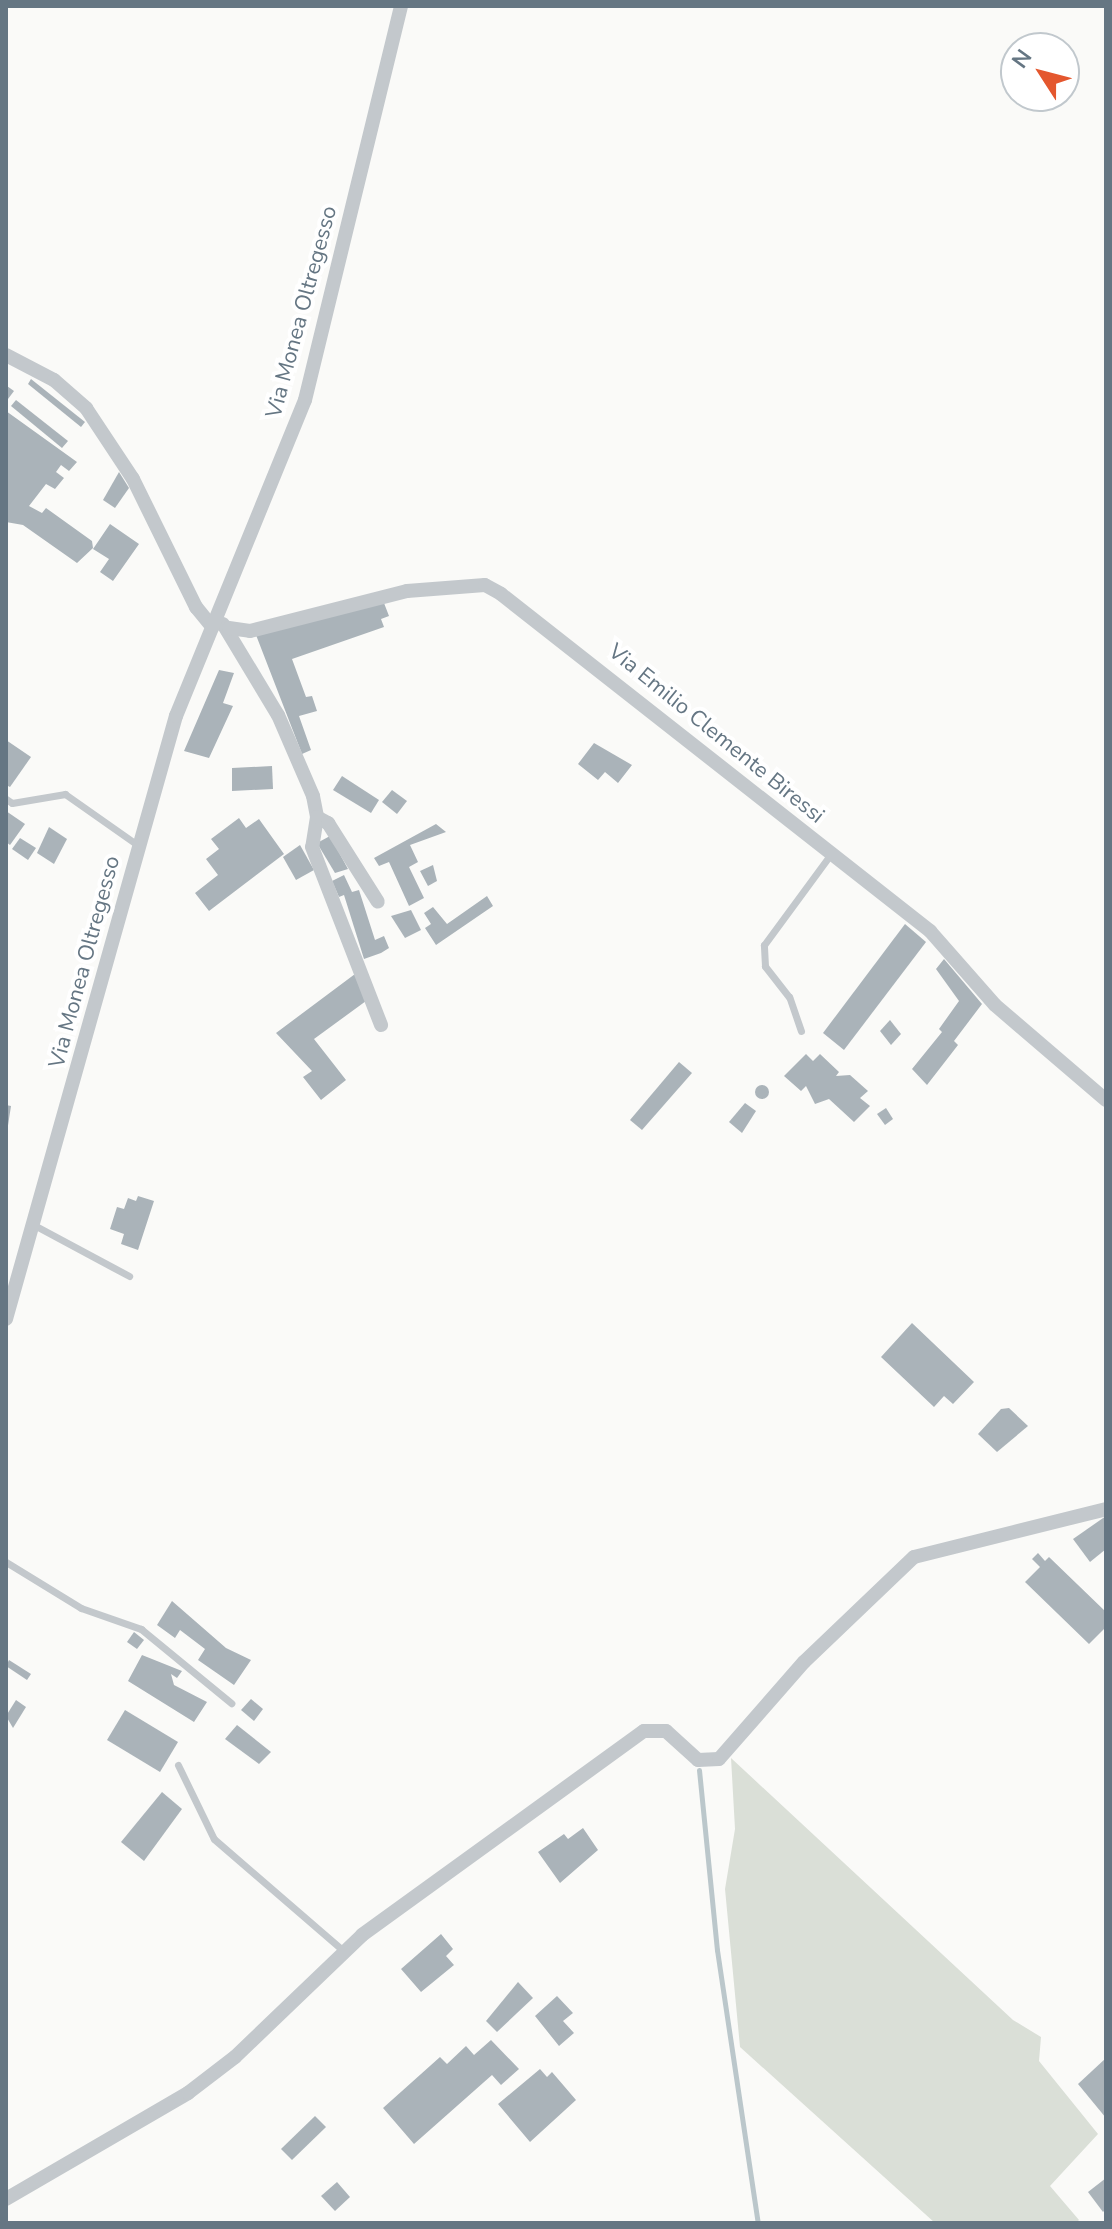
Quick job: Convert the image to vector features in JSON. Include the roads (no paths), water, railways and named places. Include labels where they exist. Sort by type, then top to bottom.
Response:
[{"type":"street","name":"Via Monea Oltregesso","points":[[6,1319],[176,716],[305,400],[401,6]]},
{"type":"street","points":[[6,355],[54,380],[86,408],[133,479],[196,607],[214,624],[229,628],[278,715],[317,817],[312,847],[381,1025]]},
{"type":"street","name":"Via Emilio Clemente Biressi","points":[[229,628],[250,631],[407,591],[485,585],[575,646],[830,855],[930,931],[995,1005],[1106,1100]]},
{"type":"street","points":[[238,646],[250,631]]},
{"type":"street","points":[[317,817],[328,823],[378,902]]},
{"type":"street","points":[[6,2199],[188,2093],[235,2057],[345,1952],[644,1731],[666,1731],[698,1760],[719,1759],[804,1662],[914,1557],[1051,1526],[1106,1509]]},
{"type":"lane","points":[[6,799],[12,803],[65,794],[139,846]]},
{"type":"lane","points":[[801,1031],[789,997],[765,966],[764,945],[830,855]]},
{"type":"lane","points":[[34,1225],[129,1276]]},
{"type":"lane","points":[[6,1562],[81,1608],[141,1629],[231,1703]]},
{"type":"lane","points":[[178,1765],[214,1839],[345,1952]]},
{"type":"waterway","points":[[699,1770],[717,1950],[758,2223]]}]
